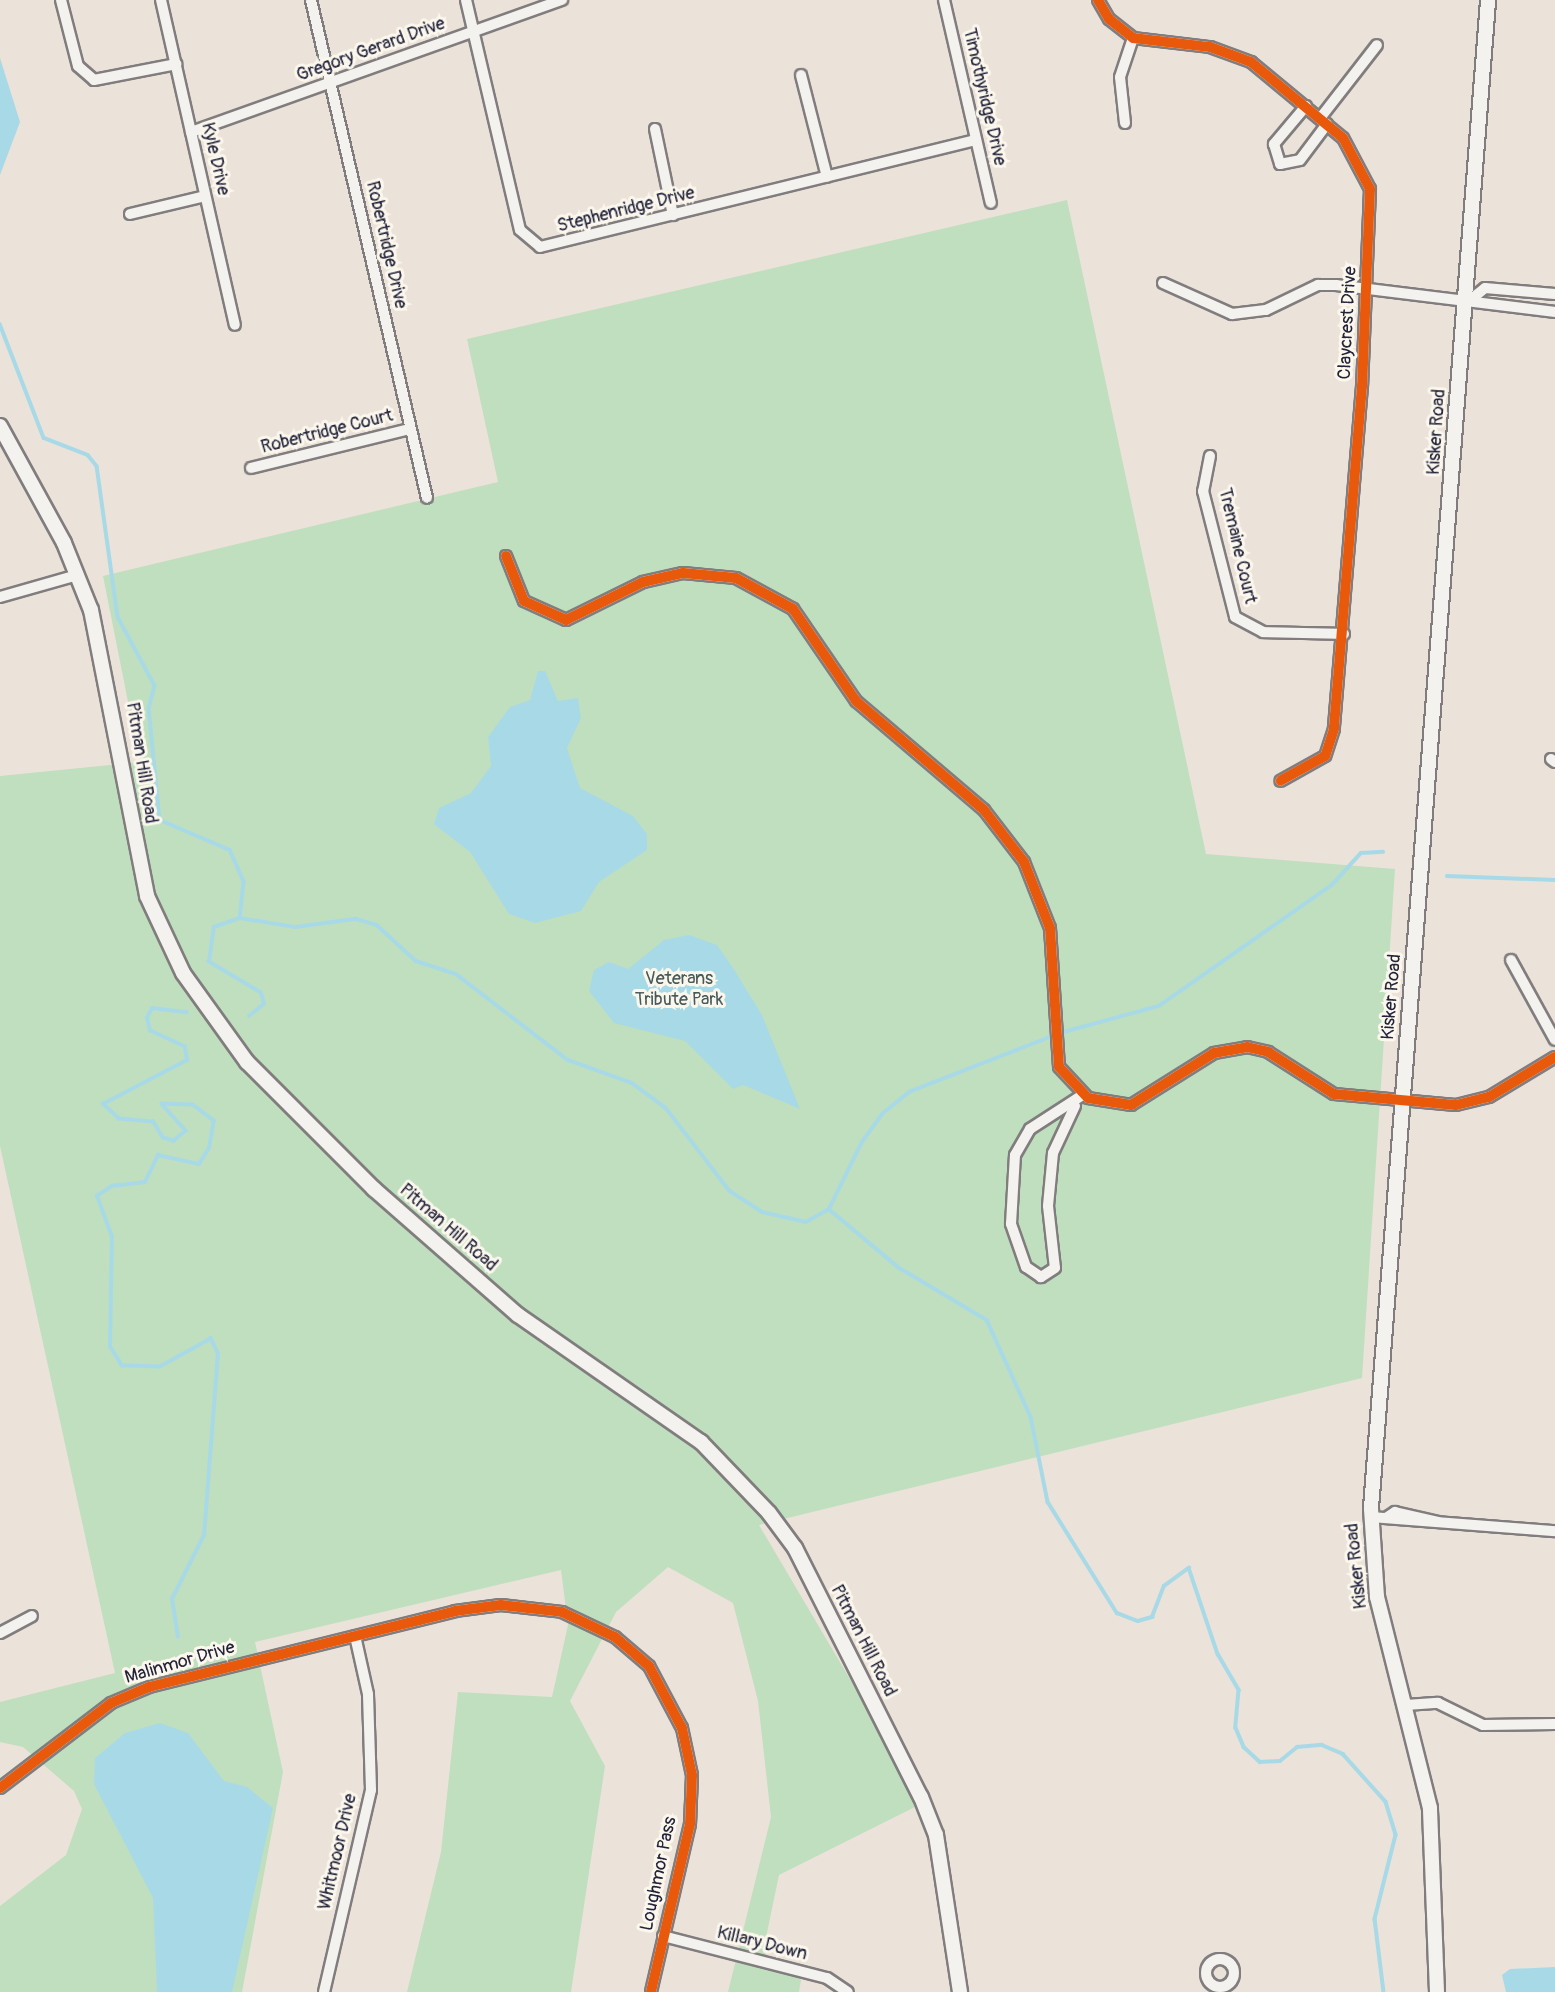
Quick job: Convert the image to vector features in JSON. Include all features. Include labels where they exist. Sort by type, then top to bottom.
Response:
[{"type":"main road","name":"Kisker Road","points":[[1437,1992],[1430,1808],[1377,1597],[1379,1518],[1403,1099],[1471,297],[1488,0]]},
{"type":"main road","name":"Pitman Hill Road","points":[[0,426],[77,575],[101,644],[147,896],[183,973],[247,1062],[374,1189],[518,1315],[701,1443],[769,1513],[795,1548],[921,1797],[936,1835],[960,1992]]},
{"type":"street","points":[[61,0],[78,66],[94,80],[176,64]]},
{"type":"street","name":"Kyle Drive","points":[[161,0],[235,325]]},
{"type":"street","name":"Robertridge Drive","points":[[311,0],[427,498]]},
{"type":"street","name":"Stephenridge Drive","points":[[466,0],[527,241],[545,248],[976,140]]},
{"type":"street","name":"Gregory Gerard Drive","points":[[191,132],[562,0]]},
{"type":"street","name":"Timothyridge Drive","points":[[944,0],[991,203]]},
{"type":"street","points":[[1098,0],[1108,19],[1133,38],[1120,77],[1125,123]]},
{"type":"street","name":"Claycrest Drive","points":[[1133,38],[1229,53],[1324,121],[1359,161],[1370,188],[1367,288],[1344,634],[1325,755],[1280,781]]},
{"type":"street","points":[[1306,106],[1274,144],[1280,164],[1300,160],[1377,45]]},
{"type":"street","points":[[801,75],[827,177]]},
{"type":"street","points":[[654,129],[673,215]]},
{"type":"street","points":[[130,214],[205,197]]},
{"type":"street","points":[[1163,283],[1232,314],[1266,310],[1318,285],[1471,297],[1484,306],[1555,312]]},
{"type":"street","points":[[1471,297],[1485,288],[1555,294]]},
{"type":"street","name":"Robertridge Court","points":[[251,468],[410,429]]},
{"type":"street","name":"Tremaine Court","points":[[1210,456],[1203,491],[1235,617],[1263,632],[1344,634]]},
{"type":"street","points":[[506,556],[524,601],[566,620],[643,582],[684,573],[736,578],[777,596],[807,624],[856,701],[984,810],[1024,862],[1049,928],[1054,1033],[1063,1077],[1084,1094],[1131,1105],[1214,1053],[1247,1047],[1268,1052],[1334,1094],[1456,1105],[1489,1097],[1555,1057]]},
{"type":"street","points":[[0,597],[77,575]]},
{"type":"street","points":[[1511,960],[1555,1040]]},
{"type":"street","points":[[1075,1106],[1022,1136],[1010,1176],[1017,1246],[1026,1267],[1041,1277],[1055,1268],[1048,1206],[1053,1153],[1075,1106],[1084,1094]]},
{"type":"street","points":[[1379,1518],[1395,1512],[1438,1522],[1555,1531]]},
{"type":"street","name":"Loughmor Pass","points":[[355,1636],[486,1606],[527,1607],[592,1625],[649,1666],[677,1715],[692,1775],[690,1824],[651,1992]]},
{"type":"street","points":[[0,1633],[32,1616]]},
{"type":"street","name":"Malinmor Drive","points":[[0,1788],[111,1703],[355,1636]]},
{"type":"street","name":"Whitmoor Drive","points":[[324,1992],[371,1790],[368,1694],[355,1636]]},
{"type":"street","points":[[1406,1705],[1438,1703],[1483,1725],[1555,1724]]},
{"type":"street","name":"Killary Down","points":[[663,1936],[827,1978],[848,1992]]},
{"type":"green space","name":"Veterans Tribute Park","points":[[1067,200],[1206,854],[1395,869],[1362,1378],[759,1525],[923,1803],[779,1875],[763,1952],[801,1980],[799,1992],[728,1992],[771,1817],[758,1701],[733,1603],[668,1567],[616,1612],[570,1701],[605,1766],[571,1992],[407,1992],[441,1852],[458,1692],[552,1697],[568,1625],[561,1570],[255,1642],[283,1772],[242,1992],[0,1992],[0,1906],[66,1855],[82,1809],[74,1791],[23,1747],[0,1742],[0,1702],[115,1673],[0,1146],[0,776],[140,762],[103,576],[498,482],[467,339]]},
{"type":"water","points":[[0,58],[20,122],[0,175]]},
{"type":"water","points":[[538,671],[545,671],[558,701],[578,698],[581,718],[567,748],[580,788],[633,816],[647,834],[647,850],[599,882],[581,911],[535,923],[509,914],[470,852],[434,824],[439,808],[471,793],[491,766],[488,737],[510,707],[530,700]]},
{"type":"water","points":[[689,935],[717,945],[733,968],[762,1015],[800,1109],[743,1085],[733,1089],[685,1041],[614,1023],[589,991],[594,970],[609,962],[628,969],[664,940]]},
{"type":"water","points":[[160,1723],[188,1733],[224,1781],[247,1787],[273,1808],[232,1992],[157,1992],[153,1898],[94,1784],[95,1758],[125,1733]]},
{"type":"water","points":[[1555,1967],[1555,1992],[1506,1992],[1502,1975],[1510,1969]]},
{"type":"waterway","points":[[0,324],[44,438],[88,455],[97,466],[118,617],[155,686],[149,708],[160,820],[230,850],[244,882],[240,918]]},
{"type":"waterway","points":[[1060,1033],[1159,1006],[1332,885],[1361,853],[1383,852]]},
{"type":"waterway","points":[[1447,876],[1555,880]]},
{"type":"waterway","points":[[249,1016],[264,1004],[261,993],[209,962],[214,927],[240,918],[295,927],[356,919],[377,925],[416,961],[456,974],[568,1060],[632,1083],[666,1108],[730,1191],[762,1212],[806,1222],[829,1209],[862,1142],[882,1114],[909,1092],[1053,1036]]},
{"type":"waterway","points":[[178,1637],[172,1599],[204,1535],[218,1354],[211,1339],[160,1367],[122,1366],[110,1347],[112,1237],[97,1196],[112,1186],[145,1182],[158,1155],[199,1164],[209,1148],[214,1121],[193,1105],[162,1104],[186,1131],[174,1141],[163,1138],[153,1122],[119,1119],[103,1104],[187,1060],[185,1047],[150,1031],[147,1018],[152,1008],[187,1012]]},
{"type":"waterway","points":[[829,1209],[898,1267],[987,1320],[1031,1417],[1048,1502],[1117,1613],[1138,1621],[1152,1617],[1164,1586],[1189,1568],[1218,1654],[1239,1690],[1236,1728],[1244,1747],[1260,1762],[1280,1761],[1297,1747],[1322,1745],[1343,1754],[1386,1802],[1396,1835],[1375,1919],[1384,1992]]},
{"type":"cycle path","points":[[1098,0],[1109,19],[1133,38],[1210,47],[1251,62],[1343,138],[1370,189],[1362,386],[1334,729],[1325,756],[1280,781]]},
{"type":"cycle path","points":[[506,556],[524,601],[566,620],[643,582],[683,573],[736,578],[793,609],[856,701],[984,810],[1024,862],[1050,928],[1059,1067],[1088,1098],[1131,1105],[1214,1053],[1247,1047],[1268,1052],[1334,1094],[1456,1105],[1489,1097],[1555,1057]]},
{"type":"cycle path","points":[[0,1788],[111,1703],[149,1687],[455,1611],[501,1605],[562,1612],[615,1637],[649,1666],[682,1728],[692,1775],[690,1824],[651,1992]]}]
